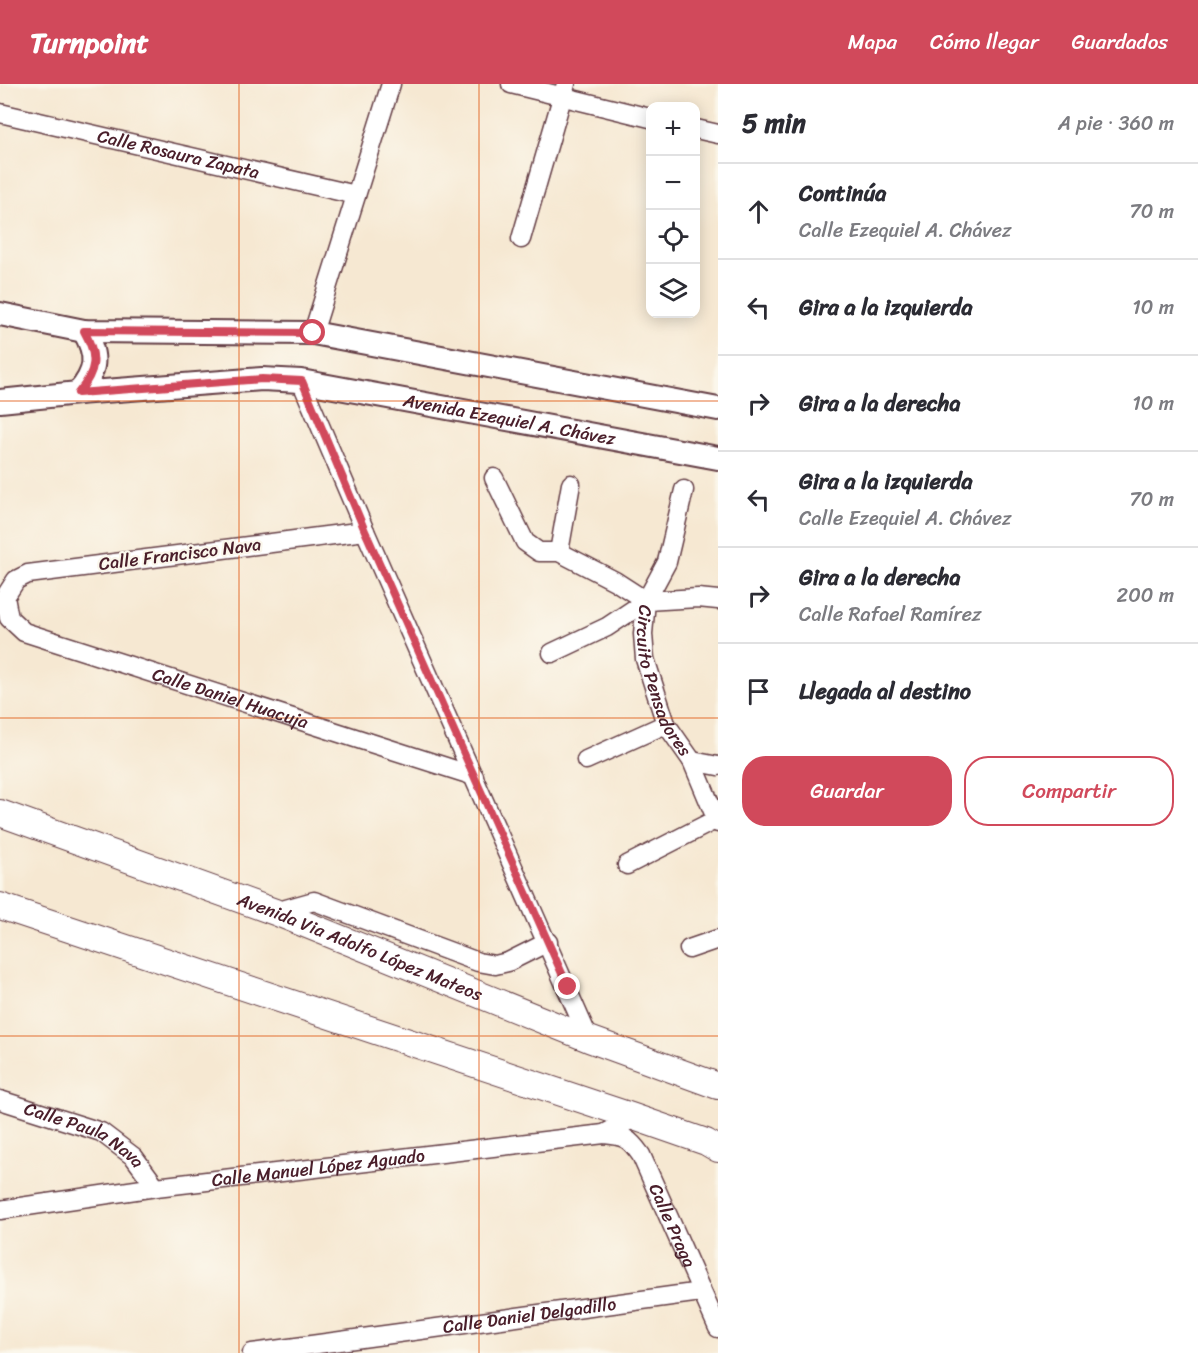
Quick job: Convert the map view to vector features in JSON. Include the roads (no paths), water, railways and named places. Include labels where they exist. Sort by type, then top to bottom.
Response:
[{"type":"main road","name":"Avenida Via Adolfo López Mateos","points":[[0,813],[275,912],[589,1039],[718,1086]]},
{"type":"main road","points":[[0,906],[639,1119],[706,1142],[718,1149]]},
{"type":"street","points":[[313,333],[391,84]]},
{"type":"street","points":[[511,84],[564,91],[646,116]]},
{"type":"street","points":[[521,239],[564,91]]},
{"type":"street","name":"Calle Rosaura Zapata","points":[[0,113],[356,195]]},
{"type":"street","points":[[700,130],[718,134]]},
{"type":"street","points":[[0,314],[84,331],[313,333],[718,409]]},
{"type":"street","points":[[78,393],[89,380],[94,363],[92,346],[84,331]]},
{"type":"street","name":"Avenida Ezequiel A. Chávez","points":[[0,401],[262,379],[302,381],[718,458]]},
{"type":"street","points":[[302,381],[365,531],[589,1039]]},
{"type":"street","points":[[494,478],[525,542],[539,552],[559,552],[615,581],[646,601]]},
{"type":"street","points":[[559,552],[571,484]]},
{"type":"street","points":[[552,653],[607,627],[646,601],[668,562],[684,490]]},
{"type":"street","name":"Calle Francisco Nava","points":[[5,597],[16,580],[28,574],[365,531]]},
{"type":"street","name":"Calle Daniel Huacuja","points":[[5,597],[9,618],[24,632],[474,776]]},
{"type":"street","name":"Circuito Pensadores","points":[[717,821],[692,761],[666,724],[645,659],[643,634],[646,601],[698,598],[718,600]]},
{"type":"street","points":[[586,760],[666,724]]},
{"type":"street","points":[[692,761],[718,766]]},
{"type":"street","points":[[627,865],[717,821]]},
{"type":"street","points":[[275,912],[314,901],[478,962],[495,965],[508,962],[548,942]]},
{"type":"street","points":[[689,949],[718,939]]},
{"type":"street","name":"Calle Paula Nava","points":[[0,1100],[101,1132],[134,1157],[156,1187]]},
{"type":"street","points":[[639,1119],[641,1155]]},
{"type":"street","name":"Calle Manuel López Aguado","points":[[0,1210],[156,1187],[604,1134],[625,1123],[639,1119]]},
{"type":"street","name":"Calle Praga","points":[[604,1134],[622,1136],[632,1142],[641,1155],[718,1328]]},
{"type":"street","name":"Calle Daniel Delgadillo","points":[[252,1353],[701,1292]]}]
